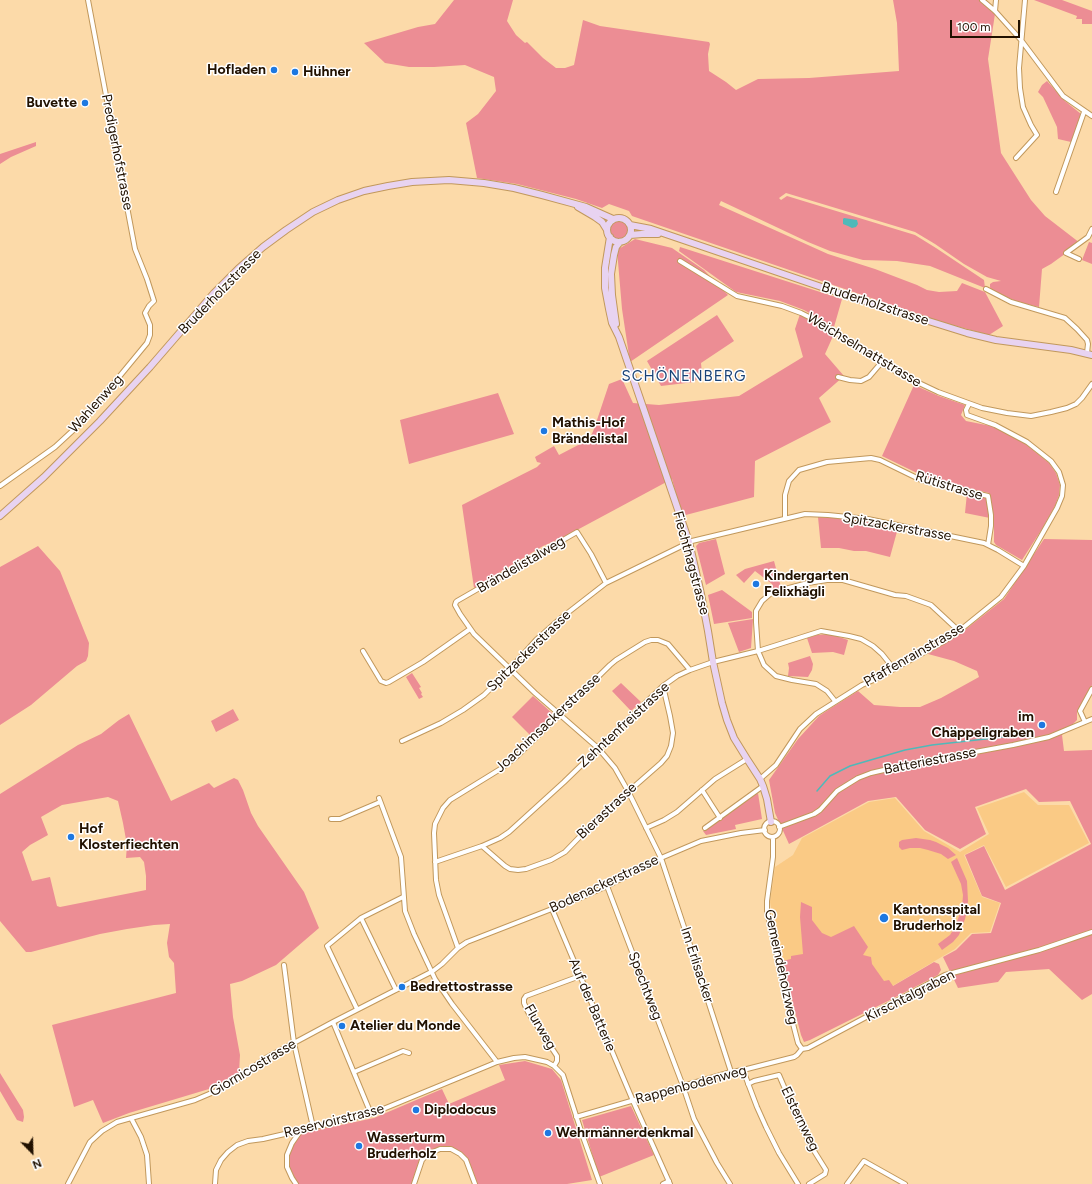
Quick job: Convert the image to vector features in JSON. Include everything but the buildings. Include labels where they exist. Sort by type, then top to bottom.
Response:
[{"type":"main road","name":"Bruderholzstrasse","points":[[0,516],[44,477],[100,421],[214,293],[263,247],[313,212],[338,200],[364,191],[388,186],[432,180],[449,180],[484,183],[514,188],[586,207],[613,220],[622,218],[630,225],[651,229],[845,295],[967,334],[990,339],[1071,350],[1089,354]]},
{"type":"main road","name":"Bruderholzstrasse","points":[[568,202],[602,222],[610,237]]},
{"type":"main road","points":[[607,230],[609,223],[613,220]]},
{"type":"main road","points":[[630,225],[630,236]]},
{"type":"main road","name":"Bruderholzstrasse","points":[[620,242],[626,240],[630,236],[642,234],[664,234]]},
{"type":"main road","points":[[610,237],[615,241],[620,242]]},
{"type":"main road","name":"Fiechthagstrasse","points":[[610,237],[605,268],[605,288],[612,323],[619,337]]},
{"type":"main road","name":"Fiechthagstrasse","points":[[620,242],[616,247],[611,274],[612,295],[619,337],[689,542],[702,594],[713,662],[727,720],[734,738],[760,779],[767,799],[771,822]]},
{"type":"street","name":"Predigerhofstrasse","points":[[88,0],[135,249],[154,302]]},
{"type":"street","points":[[982,0],[995,11],[1021,40],[1063,96],[1084,112],[1092,116]]},
{"type":"street","points":[[995,11],[996,0]]},
{"type":"street","points":[[1016,158],[1037,135],[1031,125],[1024,107],[1020,88],[1019,68],[1025,0]]},
{"type":"street","points":[[1056,192],[1084,112]]},
{"type":"street","points":[[1079,259],[1066,253],[1088,237],[1092,229]]},
{"type":"street","name":"Weichselmattstrasse","points":[[680,261],[737,296],[782,306],[801,313],[823,324],[882,363],[911,380],[938,392],[982,408],[1031,416],[1067,408],[1076,404],[1092,384]]},
{"type":"street","points":[[986,289],[1011,302],[1064,318],[1087,340],[1089,354]]},
{"type":"street","name":"Wahlenweg","points":[[0,486],[55,447],[90,414],[148,344],[150,325],[145,313],[149,306],[154,302]]},
{"type":"street","points":[[838,377],[861,381],[869,377],[882,363]]},
{"type":"street","name":"Pfaffenrainstrasse","points":[[760,779],[776,765],[800,729],[816,714],[862,685],[878,678],[927,651],[959,631],[1001,597],[1024,566],[1057,508],[1062,496],[1063,485],[1059,472],[1051,461],[1027,442],[995,425],[967,415],[966,410],[969,404]]},
{"type":"street","name":"Rütistrasse","points":[[785,518],[785,495],[789,481],[799,470],[827,462],[871,458],[880,460],[921,480],[988,496],[991,526],[988,545]]},
{"type":"street","name":"Spitzackerstrasse","points":[[402,741],[441,723],[484,695],[536,640],[561,618],[606,583],[689,542],[805,514],[868,519],[988,545],[1024,566]]},
{"type":"street","name":"Brändelistalweg","points":[[456,602],[577,532],[591,554],[606,583]]},
{"type":"street","points":[[835,702],[826,691],[816,684],[776,676],[764,665],[758,651],[756,612],[762,601],[770,594],[807,583],[827,580],[843,580],[895,595],[906,596],[931,605],[959,631]]},
{"type":"street","name":"Im Erlisacker","points":[[456,602],[456,608],[470,629],[510,669],[598,748],[615,768],[628,791],[660,858],[731,1072]]},
{"type":"street","points":[[363,651],[381,681],[383,683],[389,682],[423,662],[470,629]]},
{"type":"street","name":"Zehntenfreistrasse","points":[[435,862],[482,846],[509,832],[564,782],[663,686],[677,676],[690,670],[822,631],[861,639],[882,654],[894,669]]},
{"type":"street","name":"Joachimsackerstrasse","points":[[458,948],[439,895],[436,880],[434,833],[435,824],[442,808],[450,800],[485,780],[507,764],[616,660],[645,642],[658,640],[668,644],[690,670]]},
{"type":"street","name":"Bierastrasse","points":[[482,846],[505,866],[510,869],[518,870],[526,870],[551,860],[565,852],[596,820],[667,756],[671,746],[673,733],[663,686]]},
{"type":"street","points":[[1085,722],[1080,711],[1092,689]]},
{"type":"street","name":"Batteriestrasse","points":[[780,827],[814,814],[820,810],[837,791],[858,778],[871,773],[903,765],[1049,737],[1092,719]]},
{"type":"street","points":[[646,828],[677,812],[715,779],[747,759]]},
{"type":"street","points":[[705,828],[763,786]]},
{"type":"street","points":[[702,790],[720,818]]},
{"type":"street","points":[[331,819],[340,819],[379,800],[401,857],[404,911],[414,934],[432,971],[452,1004],[497,1062]]},
{"type":"street","points":[[771,822],[780,827],[777,835],[773,837],[766,834],[765,826],[771,822]]},
{"type":"street","name":"Bodenackerstrasse","points":[[432,971],[442,964],[458,948],[473,940],[580,898],[607,886],[660,858],[701,841],[765,830]]},
{"type":"street","name":"Gemeindeholzweg","points":[[773,837],[773,857],[766,911],[784,990],[798,1043],[802,1049]]},
{"type":"street","name":"Spechtweg","points":[[607,886],[683,1086],[694,1119],[713,1157],[730,1184]]},
{"type":"street","points":[[357,1009],[327,946],[361,918],[403,897]]},
{"type":"street","name":"Auf der Batterie","points":[[552,909],[633,1101],[670,1182]]},
{"type":"street","points":[[361,918],[396,990]]},
{"type":"street","name":"Kirschtalgraben","points":[[802,1049],[808,1048],[945,975],[1039,950],[1092,932]]},
{"type":"street","points":[[284,965],[294,1043],[313,1128]]},
{"type":"street","name":"Giornicostrasse","points":[[68,1184],[90,1142],[102,1131],[117,1122],[195,1100],[216,1091],[235,1080],[266,1058],[432,971]]},
{"type":"street","name":"Flurweg","points":[[554,1066],[557,1061],[557,1056],[528,1012],[524,999],[526,996],[580,976]]},
{"type":"street","points":[[333,1022],[371,1114]]},
{"type":"street","name":"Rappenbodenweg","points":[[576,1117],[731,1072],[794,1057],[802,1049]]},
{"type":"street","points":[[354,1072],[403,1051],[409,1053]]},
{"type":"street","name":"Reservoirstrasse","points":[[215,1184],[216,1170],[221,1160],[228,1152],[238,1145],[248,1141],[313,1128],[371,1114],[497,1062],[525,1057],[547,1062],[554,1066]]},
{"type":"street","points":[[554,1066],[563,1075],[600,1184]]},
{"type":"street","points":[[743,1070],[766,1127],[798,1184]]},
{"type":"street","name":"Elsternweg","points":[[748,1084],[754,1081],[779,1075],[801,1126],[826,1170],[825,1174],[809,1184]]},
{"type":"street","points":[[132,1118],[142,1137],[147,1155],[149,1184]]},
{"type":"street","points":[[296,1184],[287,1167],[287,1155],[292,1143],[301,1130]]},
{"type":"street","points":[[414,1184],[422,1160],[428,1154],[440,1148],[451,1149],[460,1154],[466,1160],[475,1184]]},
{"type":"street","points":[[847,1184],[864,1161],[905,1184]]},
{"type":"street","points":[[663,1184],[670,1182]]},
{"type":"shaded area","points":[[454,0],[513,0],[507,21],[516,35],[525,43],[527,42],[543,58],[556,68],[565,68],[574,65],[583,20],[600,26],[709,42],[709,71],[736,90],[758,79],[809,78],[899,71],[897,23],[893,0],[979,0],[995,14],[988,59],[1001,153],[1031,200],[1045,216],[1080,243],[1042,269],[1039,307],[1018,302],[991,290],[990,284],[1001,281],[987,277],[964,264],[915,232],[786,193],[779,198],[781,200],[787,196],[915,235],[984,280],[985,288],[930,266],[897,261],[863,260],[830,251],[721,201],[719,205],[828,254],[875,269],[927,290],[939,292],[957,291],[962,283],[985,292],[1003,326],[989,335],[938,321],[632,216],[629,211],[609,204],[602,208],[576,199],[517,184],[477,178],[466,123],[478,114],[496,91],[494,77],[465,65],[409,67],[385,63],[364,43],[418,27],[435,24]]},
{"type":"shaded area","points":[[1034,0],[1062,0],[1092,11],[1092,24],[1082,24],[1082,19],[1076,19],[1077,16]]},
{"type":"shaded area","points":[[1047,81],[1065,101],[1081,114],[1071,142],[1058,139],[1057,127],[1043,97],[1038,92],[1042,85]]},
{"type":"shaded area","points":[[36,142],[36,146],[11,157],[0,164],[0,154]]},
{"type":"shaded area","points":[[619,221],[625,224],[628,230],[625,236],[619,239],[613,236],[610,230],[613,224]]},
{"type":"shaded area","points":[[635,239],[672,248],[704,270],[728,295],[630,362],[622,309],[617,250]]},
{"type":"shaded area","points":[[1089,242],[1092,243],[1092,264],[1082,260]]},
{"type":"shaded area","points":[[680,247],[842,299],[834,327],[804,310],[780,301],[736,292],[679,251]]},
{"type":"shaded area","points":[[800,314],[820,324],[834,334],[825,354],[844,376],[819,398],[831,422],[755,461],[754,497],[682,516],[672,479],[564,537],[543,546],[474,588],[462,505],[537,467],[541,463],[537,462],[535,457],[554,446],[559,455],[584,442],[591,436],[609,384],[622,379],[633,403],[659,405],[739,396],[803,357],[795,329]]},
{"type":"shaded area","points":[[717,315],[734,341],[701,363],[702,374],[694,382],[661,386],[647,361]]},
{"type":"shaded area","points":[[914,385],[965,405],[961,415],[966,421],[996,427],[1023,442],[1049,463],[1056,473],[1060,485],[1059,495],[1055,506],[1022,560],[996,545],[994,542],[994,523],[989,493],[933,480],[882,456]]},
{"type":"shaded area","points":[[498,393],[514,434],[409,464],[400,420]]},
{"type":"shaded area","points":[[967,493],[987,498],[990,518],[965,513]]},
{"type":"shaded area","points":[[818,517],[852,519],[898,528],[890,557],[866,551],[821,548]]},
{"type":"shaded area","points":[[716,539],[725,574],[706,585],[696,546],[699,543]]},
{"type":"shaded area","points":[[1044,539],[1092,540],[1092,685],[1077,712],[1077,720],[1062,735],[1064,751],[1092,750],[1092,994],[1082,1000],[1049,969],[1006,972],[998,982],[958,988],[943,957],[956,950],[972,934],[991,933],[1001,903],[982,896],[965,855],[984,846],[1005,890],[1091,844],[1070,801],[1039,802],[1026,789],[975,807],[986,834],[960,849],[925,830],[896,797],[868,801],[789,844],[775,813],[769,780],[798,739],[819,716],[858,691],[874,705],[920,707],[941,698],[979,677],[977,671],[954,661],[928,654],[961,633],[1004,599]]},
{"type":"shaded area","points":[[38,546],[60,571],[89,643],[88,656],[86,661],[77,666],[31,705],[0,725],[0,567]]},
{"type":"shaded area","points":[[774,561],[781,587],[774,590],[772,584],[755,571],[744,583],[736,575],[745,569]]},
{"type":"shaded area","points":[[722,590],[752,612],[752,618],[714,624],[708,595]]},
{"type":"shaded area","points":[[753,619],[751,648],[739,652],[728,623]]},
{"type":"shaded area","points":[[830,634],[848,640],[844,655],[833,652],[812,653],[807,638],[817,635]]},
{"type":"shaded area","points":[[810,656],[813,664],[812,670],[808,677],[788,676],[788,663]]},
{"type":"shaded area","points":[[412,673],[421,687],[419,688],[423,697],[419,699],[406,677]]},
{"type":"shaded area","points":[[621,683],[641,702],[631,711],[612,691]]},
{"type":"shaded area","points":[[533,696],[552,713],[552,717],[532,737],[512,717]]},
{"type":"shaded area","points":[[233,709],[239,720],[216,732],[211,721]]},
{"type":"shaded area","points":[[129,714],[171,801],[209,783],[214,788],[234,778],[238,780],[251,813],[258,826],[304,892],[319,928],[276,965],[242,981],[230,984],[233,1017],[240,1055],[239,1073],[209,1089],[129,1113],[103,1123],[93,1100],[74,1107],[52,1025],[176,993],[174,963],[169,957],[167,943],[170,924],[154,925],[100,934],[26,952],[0,921],[0,794],[78,745],[101,734]],"holes":[[[108,797],[118,801],[127,845],[126,858],[140,857],[144,862],[146,890],[60,907],[57,906],[50,877],[32,881],[22,852],[30,845],[48,835],[41,817],[62,805]]]},
{"type":"shaded area","name":"Kantonsspital Bruderholz","points":[[1024,792],[1038,805],[1069,805],[1089,843],[1006,887],[984,845],[964,855],[982,897],[1000,903],[990,932],[971,933],[955,949],[879,994],[799,1019],[777,942],[770,902],[775,867],[793,855],[802,838],[869,802],[895,798],[924,831],[960,852],[989,834],[977,808]]},
{"type":"shaded area","points":[[758,793],[762,819],[735,825],[736,829],[706,835],[703,831]]},
{"type":"shaded area","points":[[916,838],[936,842],[948,848],[956,855],[948,859],[941,854],[920,848],[902,850],[899,847],[899,842],[902,840]]},
{"type":"shaded area","points":[[957,858],[967,881],[967,910],[959,935],[953,942],[942,950],[938,944],[950,935],[955,927],[962,908],[963,895],[961,884],[951,862]]},
{"type":"shaded area","points":[[801,902],[812,907],[812,920],[822,933],[831,937],[854,926],[868,947],[863,955],[871,957],[872,964],[884,981],[889,980],[893,986],[934,962],[939,964],[941,970],[938,975],[804,1042],[782,961],[791,959],[791,956],[803,954],[800,917]]},
{"type":"shaded area","points":[[525,1061],[552,1069],[561,1080],[592,1180],[567,1184],[475,1184],[466,1160],[451,1149],[440,1149],[422,1160],[414,1184],[296,1184],[287,1167],[287,1155],[297,1136],[312,1131],[374,1118],[442,1089],[449,1104],[505,1080],[499,1065]]},
{"type":"shaded area","points":[[0,1073],[23,1110],[23,1122],[17,1120],[0,1091]]},
{"type":"shaded area","points":[[631,1106],[654,1155],[599,1177],[582,1120]]},
{"type":"water","points":[[844,218],[857,220],[858,224],[856,227],[852,228],[843,224]]},
{"type":"waterway","points":[[817,791],[830,776],[850,766],[905,750],[932,745],[1003,737],[1019,732]]},
{"type":"place","name":"Hofladen","points":[[274,70]]},
{"type":"place","name":"Hühner","points":[[295,72]]},
{"type":"place","name":"Buvette","points":[[85,103]]},
{"type":"place","name":"Mathis-Hof Brändelistal","points":[[544,431]]},
{"type":"place","name":"Kindergarten Felixhägli","points":[[756,584]]},
{"type":"place","name":"im Chäppeligraben","points":[[1042,725]]},
{"type":"place","name":"Hof Klosterfiechten","points":[[71,837]]},
{"type":"place","name":"Kantonsspital Bruderholz","points":[[884,918]]},
{"type":"place","name":"Bedrettostrasse","points":[[402,987]]},
{"type":"place","name":"Atelier du Monde","points":[[342,1026]]},
{"type":"place","name":"Diplodocus","points":[[416,1110]]},
{"type":"place","name":"Wehrmännerdenkmal","points":[[548,1133]]},
{"type":"place","name":"Wasserturm Bruderholz","points":[[359,1146]]},
{"type":"district","name":"SCHÖNENBERG","points":[[684,377]]}]
